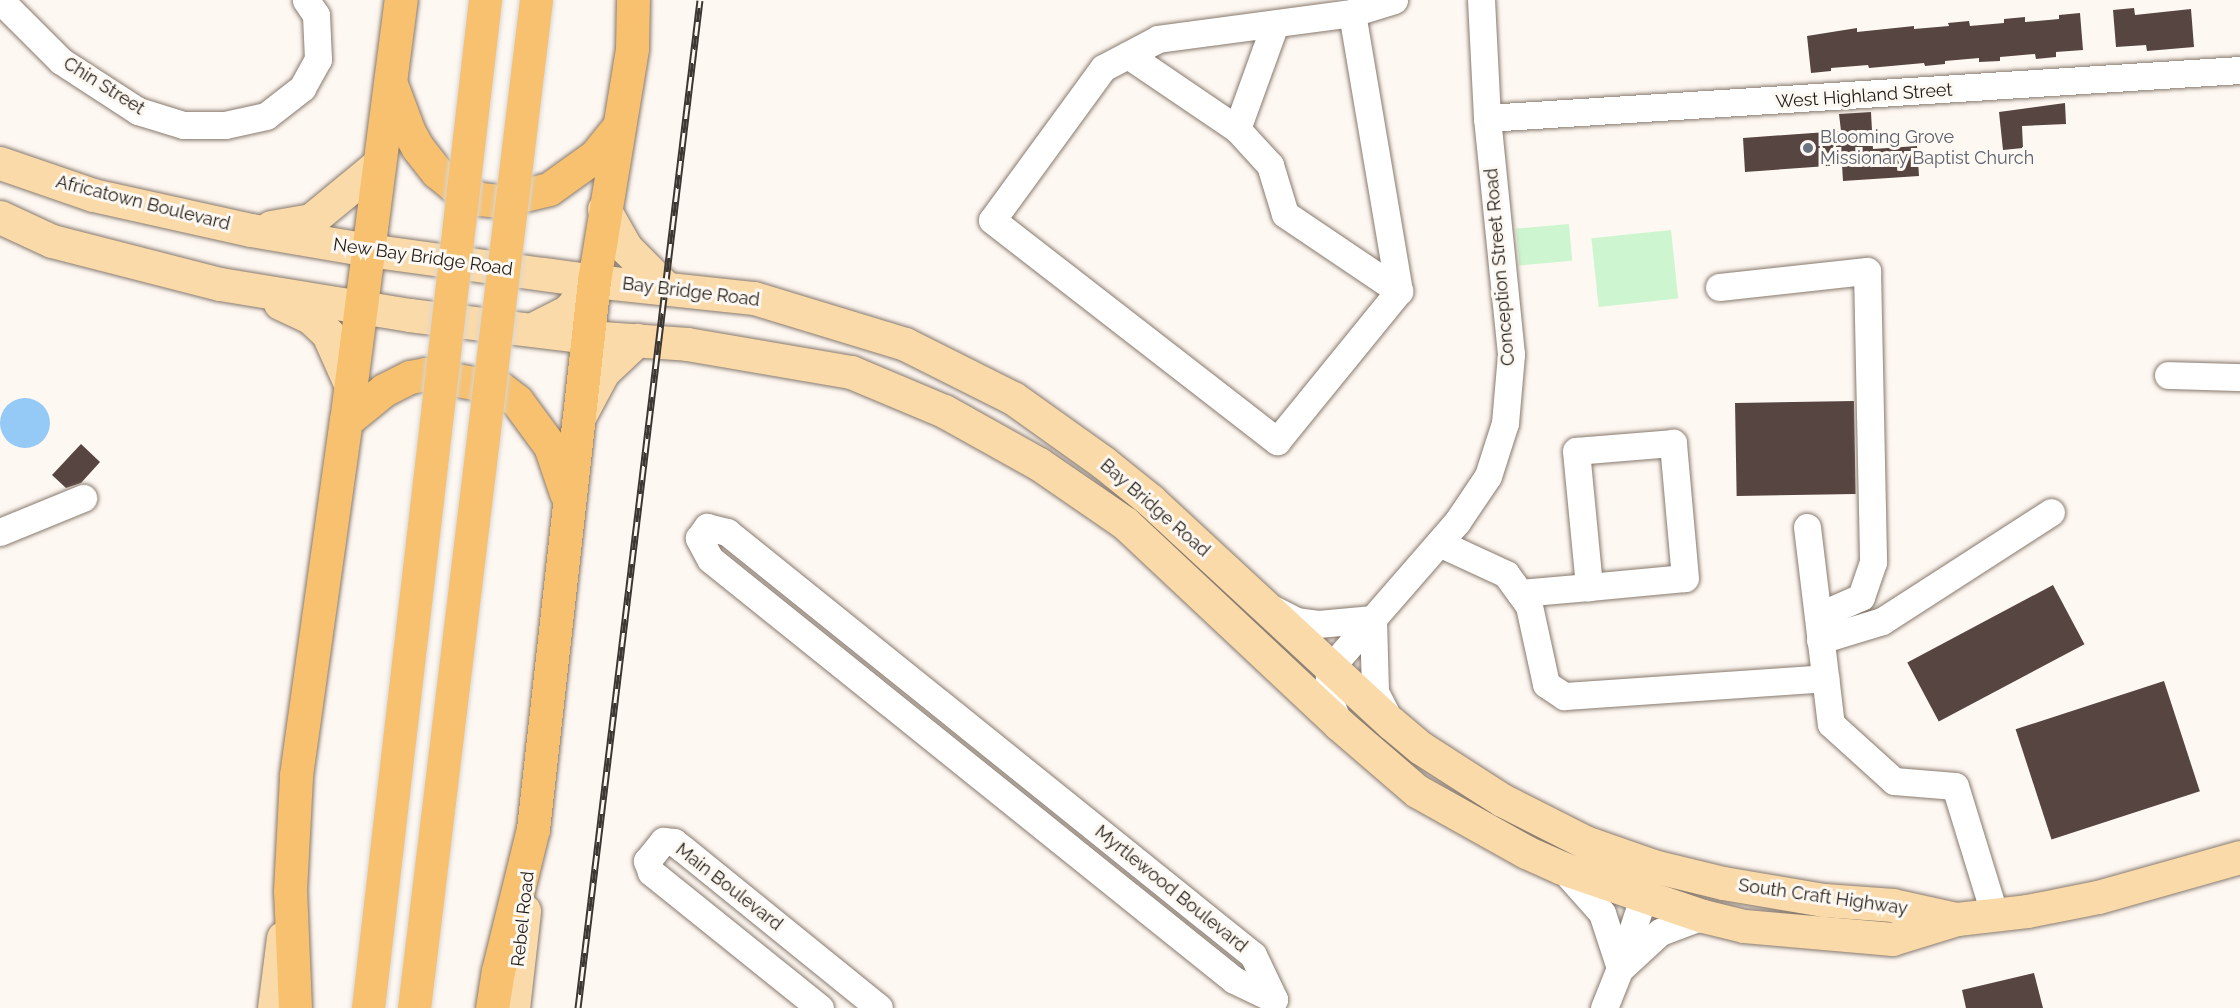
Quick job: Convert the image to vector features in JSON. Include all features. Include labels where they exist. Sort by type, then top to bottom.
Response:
[{"type":"highway","points":[[368,1008],[485,0]]},
{"type":"highway","points":[[414,1008],[536,0]]},
{"type":"highway","points":[[492,1008],[498,971],[533,829],[594,281],[632,48],[633,0]]},
{"type":"highway","points":[[295,1008],[290,891],[296,774],[351,386],[398,16]]},
{"type":"highway","points":[[390,79],[409,132],[418,148],[437,172],[454,186],[480,199],[499,201],[549,189],[568,178],[595,156],[620,125]]},
{"type":"highway","points":[[346,421],[384,390],[410,377],[425,374],[500,388],[517,401],[550,446],[569,504]]},
{"type":"main road","name":"Africatown Boulevard","points":[[0,163],[93,195],[251,230]]},
{"type":"main road","points":[[251,230],[311,220],[379,164]]},
{"type":"main road","points":[[604,209],[626,248],[666,288]]},
{"type":"main road","points":[[0,217],[52,241],[220,284],[248,289],[310,317],[328,334],[351,386]]},
{"type":"main road","name":"New Bay Bridge Road","points":[[251,230],[368,250],[594,281]]},
{"type":"main road","points":[[536,328],[568,311],[594,281]]},
{"type":"main road","name":"Bay Bridge Road","points":[[594,281],[754,298],[905,344],[1013,398],[1104,463],[1141,493],[1390,723],[1421,748],[1502,800],[1585,842],[1653,866]]},
{"type":"main road","name":"Bay Bridge Road","points":[[248,289],[361,307],[536,328],[588,337],[687,344],[851,372],[944,411],[1039,464],[1125,524],[1339,724],[1417,791],[1526,852],[1643,898]]},
{"type":"main road","points":[[579,417],[603,372],[637,340]]},
{"type":"main road","points":[[1158,555],[1198,571],[1305,669],[1330,668]]},
{"type":"main road","name":"Rebel Road","points":[[513,1008],[533,829]]},
{"type":"main road","name":"South Craft Highway","points":[[1643,898],[1744,926],[1892,939],[1958,919],[1995,916],[2098,897],[2240,857]]},
{"type":"main road","name":"South Craft Highway","points":[[1653,866],[1723,883],[1824,900],[1893,905],[1958,919]]},
{"type":"main road","points":[[274,1008],[290,891]]},
{"type":"street","name":"Chin Street","points":[[0,0],[61,62],[138,111],[183,125],[225,125],[266,116],[302,88],[318,59],[311,7]]},
{"type":"street","points":[[1352,13],[1399,291],[1278,441],[992,220],[1103,68],[1158,39],[1352,13],[1394,0]]},
{"type":"street","name":"Conception Street Road","points":[[1330,668],[1457,522],[1488,476],[1505,423],[1511,354],[1487,118],[1481,0]]},
{"type":"street","points":[[1237,129],[1275,24]]},
{"type":"street","points":[[1128,55],[1237,129],[1270,165],[1285,213],[1399,291]]},
{"type":"street","name":"West Highland Street","points":[[1487,118],[2240,70]]},
{"type":"street","points":[[1719,287],[1867,271],[1873,562],[1861,597],[1819,628]]},
{"type":"street","points":[[2168,375],[2240,377]]},
{"type":"street","points":[[1520,593],[1589,587],[1685,578],[1673,443],[1576,451],[1589,587]]},
{"type":"street","points":[[0,532],[83,498]]},
{"type":"street","points":[[1819,628],[1882,621],[2051,512]]},
{"type":"street","name":"Myrtlewood Boulevard","points":[[707,527],[728,532],[1253,955],[1269,1003],[1234,980],[710,560],[699,538],[707,527]]},
{"type":"street","points":[[1807,527],[1831,724],[1894,781],[1955,786],[1995,916]]},
{"type":"street","points":[[1439,543],[1506,574],[1529,606],[1546,684],[1564,696],[1825,678]]},
{"type":"street","points":[[1258,601],[1297,621],[1318,624],[1373,619],[1376,692],[1390,723]]},
{"type":"street","points":[[1330,668],[1327,694],[1339,724]]},
{"type":"street","name":"Main Boulevard","points":[[820,1008],[651,872],[647,861],[663,841],[674,842],[879,1008]]},
{"type":"street","points":[[1604,1008],[1620,968],[1653,866]]},
{"type":"street","points":[[1562,868],[1602,913],[1620,968]]},
{"type":"street","points":[[1620,968],[1660,932],[1703,916]]},
{"type":"green space","points":[[1569,224],[1572,261],[1519,265],[1516,229]]},
{"type":"green space","points":[[1671,230],[1678,299],[1599,307],[1591,238]]},
{"type":"water","points":[[25,398],[43,405],[50,423],[43,441],[25,448],[7,441],[0,423],[7,405]]},
{"type":"building","points":[[2134,8],[2135,15],[2191,9],[2194,47],[2147,51],[2146,45],[2116,47],[2113,10]]},
{"type":"building","points":[[2080,13],[2083,50],[2056,52],[2056,57],[2036,59],[2035,54],[2000,57],[2000,61],[1979,62],[1979,58],[1945,61],[1945,64],[1925,66],[1924,63],[1869,68],[1868,65],[1831,68],[1831,71],[1811,73],[1807,36],[1857,28],[1857,32],[1914,26],[1914,29],[1949,26],[1948,23],[1969,21],[1970,26],[2004,23],[2004,19],[2025,17],[2025,22],[2059,19],[2059,15]]},
{"type":"building","points":[[2065,103],[2066,124],[2022,126],[2023,148],[2003,150],[1999,112]]},
{"type":"building","name":"Blooming Grove Missionary Baptist Church","points":[[1871,112],[1873,149],[1917,146],[1919,176],[1843,181],[1842,165],[1745,172],[1743,138],[1841,131],[1839,114]]},
{"type":"building","points":[[1854,401],[1856,494],[1737,496],[1735,403]]},
{"type":"building","points":[[81,444],[100,462],[81,483],[66,488],[52,475]]},
{"type":"building","points":[[2053,585],[2084,644],[1939,722],[1907,662]]},
{"type":"building","points":[[2164,681],[2200,791],[2051,840],[2016,729]]},
{"type":"building","points":[[2034,973],[2043,1008],[1966,1008],[1962,990]]},
{"type":"railway","points":[[578,1008],[700,0]]},
{"type":"place","name":"Blooming Grove Missionary Baptist Church","points":[[1808,148]]}]
